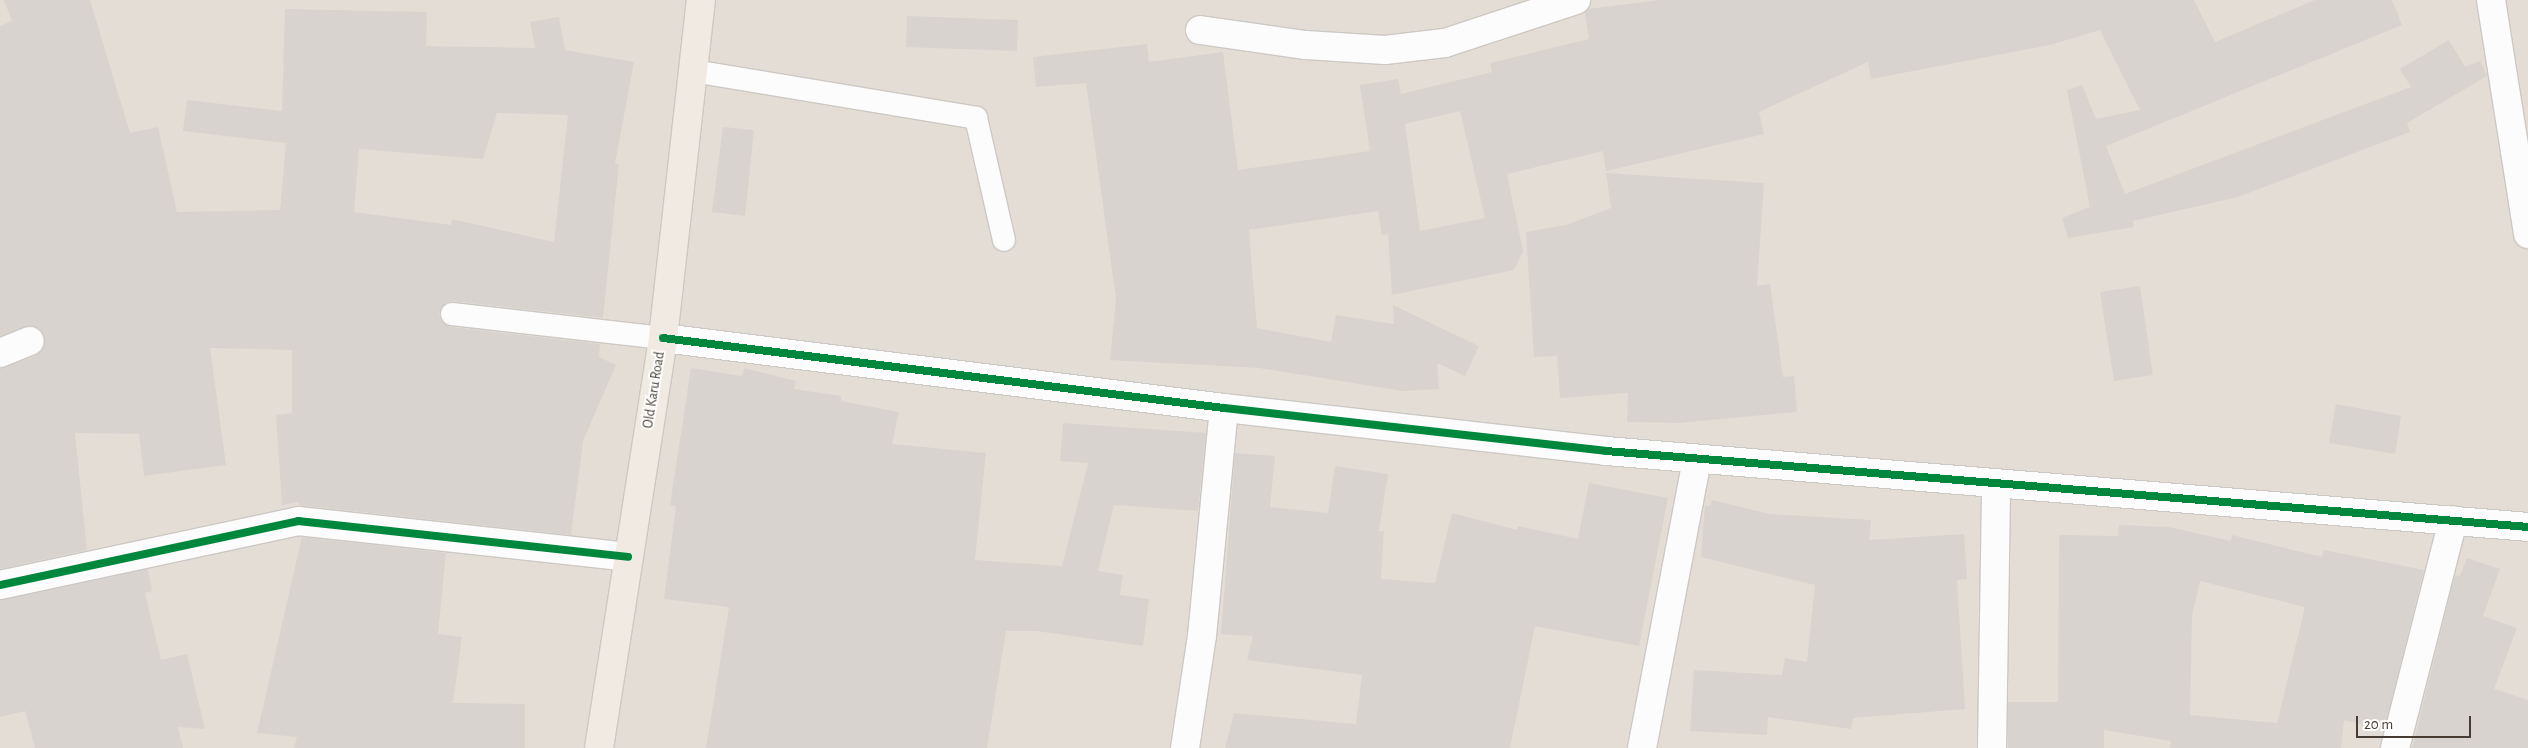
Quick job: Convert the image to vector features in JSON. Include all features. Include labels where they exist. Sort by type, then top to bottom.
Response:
[{"type":"main road","name":"Old Karu Road","points":[[599,748],[662,338],[701,0]]},
{"type":"street","points":[[1200,30],[1306,44],[1385,50],[1445,43],[1576,0]]},
{"type":"street","points":[[2491,0],[2528,234]]},
{"type":"street","points":[[662,338],[1224,408],[1697,459],[2528,527]]},
{"type":"street","points":[[0,353],[30,341]]},
{"type":"street","points":[[1185,748],[1202,636],[1224,408]]},
{"type":"street","points":[[1642,748],[1697,459]]},
{"type":"street","points":[[1992,748],[1996,483]]},
{"type":"street","points":[[2395,748],[2453,520]]},
{"type":"street","points":[[0,585],[298,521],[628,557]]},
{"type":"lane","points":[[693,71],[976,118],[1004,240]]},
{"type":"lane","points":[[452,314],[662,338]]},
{"type":"shaded area","points":[[0,0],[2528,0],[2528,748],[0,748]]},
{"type":"building","points":[[4,0],[90,0],[130,133],[158,127],[177,212],[280,210],[286,143],[183,131],[187,100],[282,111],[285,9],[427,12],[426,46],[535,48],[530,22],[559,17],[565,50],[634,62],[615,164],[619,164],[603,318],[453,301],[446,302],[439,312],[440,320],[451,327],[600,344],[599,357],[616,365],[583,441],[571,535],[299,505],[299,502],[282,505],[276,415],[292,413],[292,350],[210,348],[226,465],[144,476],[139,434],[75,433],[87,550],[0,569],[0,368],[36,356],[45,343],[40,329],[33,326],[0,336],[0,26],[12,21]],"holes":[[[497,113],[568,115],[554,242],[452,219],[451,225],[354,212],[359,149],[483,159]]]},
{"type":"building","points":[[1660,0],[2194,0],[2215,42],[2315,0],[2392,0],[2402,25],[2106,146],[2125,194],[2411,87],[2400,69],[2449,40],[2465,67],[2480,61],[2487,76],[2407,123],[2410,132],[2238,197],[2133,221],[2134,227],[2068,238],[2062,218],[2090,207],[2067,90],[2082,85],[2096,119],[2140,110],[2100,30],[2050,45],[1871,79],[1868,62],[1759,112],[1764,134],[1606,171],[1603,151],[1507,174],[1523,251],[1514,270],[1392,295],[1388,234],[1382,235],[1378,211],[1249,230],[1257,328],[1331,342],[1336,315],[1394,324],[1393,305],[1479,346],[1465,376],[1437,363],[1439,389],[1403,391],[1259,368],[1110,360],[1116,299],[1086,83],[1036,87],[1033,57],[1147,44],[1149,62],[1223,52],[1238,170],[1370,151],[1360,85],[1398,79],[1401,94],[1492,72],[1490,63],[1589,39],[1585,12],[1588,9]],"holes":[[[1460,111],[1485,218],[1420,231],[1405,124]]]},
{"type":"building","points":[[907,16],[1018,20],[1017,51],[906,47]]},
{"type":"building","points":[[723,127],[754,130],[745,216],[712,212]]},
{"type":"building","points":[[1606,173],[1764,183],[1757,286],[1770,284],[1783,377],[1794,376],[1797,412],[1679,423],[1627,422],[1628,393],[1560,398],[1557,356],[1534,357],[1526,232],[1566,225],[1611,208]]},
{"type":"building","points":[[2140,286],[2153,375],[2114,381],[2100,292]]},
{"type":"building","points":[[691,368],[742,376],[744,368],[796,381],[794,389],[841,396],[841,401],[899,412],[892,444],[986,453],[975,560],[1062,566],[1088,463],[1060,461],[1063,423],[1206,433],[1198,511],[1114,505],[1098,571],[1123,575],[1120,595],[1149,599],[1143,646],[1036,631],[1006,631],[987,748],[706,748],[729,607],[664,599],[676,506],[670,505]]},
{"type":"building","points":[[2336,404],[2401,416],[2395,454],[2329,443]]},
{"type":"building","points":[[1235,453],[1275,456],[1270,507],[1328,513],[1335,466],[1388,474],[1379,531],[1384,531],[1381,579],[1435,583],[1452,513],[1517,530],[1518,526],[1578,539],[1589,483],[1668,498],[1639,646],[1535,626],[1510,748],[1225,748],[1234,713],[1356,724],[1362,675],[1247,660],[1253,636],[1221,634]]},
{"type":"building","points":[[1712,500],[1770,514],[1871,520],[1869,540],[1964,534],[1967,579],[1957,580],[1965,709],[1853,718],[1851,729],[1768,717],[1767,735],[1690,731],[1694,670],[1782,675],[1785,658],[1807,662],[1815,585],[1701,557],[1705,505],[1710,506]]},
{"type":"building","points":[[2119,525],[2169,527],[2231,541],[2232,535],[2322,557],[2324,550],[2424,570],[2384,730],[2344,720],[2341,748],[2170,748],[2171,741],[2104,730],[2104,748],[2008,748],[2008,702],[2058,702],[2059,535],[2118,536]],"holes":[[[2200,581],[2305,607],[2277,723],[2190,715],[2192,616]]]},
{"type":"building","points":[[302,537],[446,553],[438,634],[462,637],[453,703],[525,704],[525,748],[294,748],[297,737],[257,733]]},
{"type":"building","points":[[2467,558],[2500,569],[2483,616],[2517,628],[2494,689],[2528,700],[2528,748],[2412,748],[2455,575],[2460,576]]},
{"type":"building","points":[[148,569],[152,591],[145,593],[161,660],[187,654],[205,729],[178,727],[183,748],[35,748],[25,711],[0,717],[0,600]]},
{"type":"cycle path","points":[[663,338],[1224,408],[1606,451],[2528,527]]},
{"type":"cycle path","points":[[0,585],[298,521],[628,557]]}]
